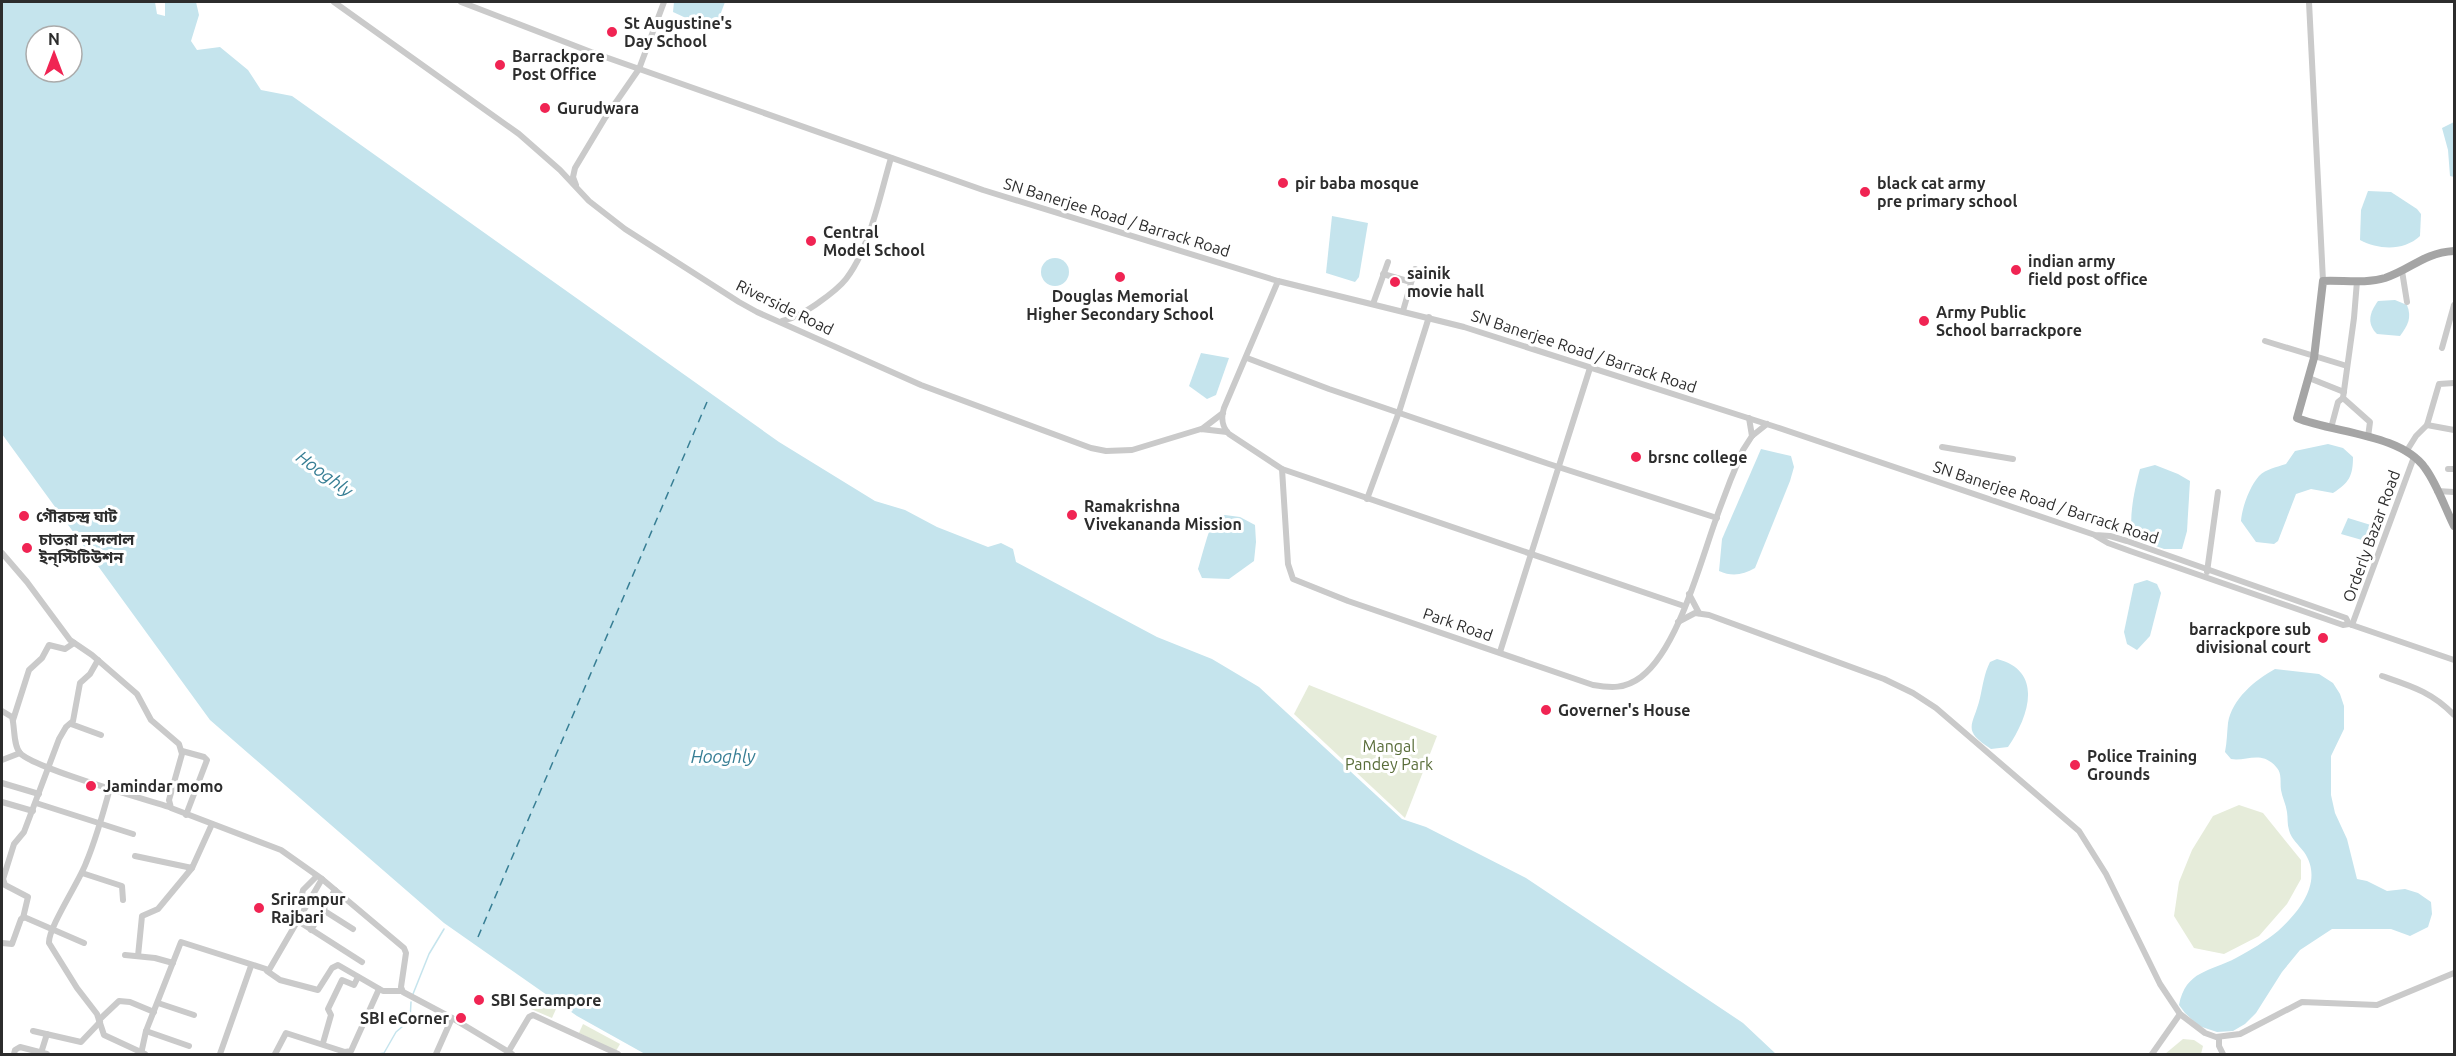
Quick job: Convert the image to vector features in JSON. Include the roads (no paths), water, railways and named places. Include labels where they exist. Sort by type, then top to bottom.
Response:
[{"type":"main road","points":[[2454,251],[2426,256],[2402,271],[2381,279],[2323,281],[2314,358],[2297,418],[2393,445],[2414,457],[2425,467],[2454,526]]},
{"type":"street","name":"Riverside Road","points":[[334,2],[359,17],[519,134],[560,170],[577,189],[625,229],[739,302],[921,385],[1091,448],[1106,451],[1132,450],[1202,429],[1227,432]]},
{"type":"street","name":"SN Banerjee Road / Barrack Road","points":[[461,2],[639,69],[983,190],[1278,281],[1429,317],[1749,418],[2095,535],[2110,536],[2346,618],[2351,624],[2454,660]]},
{"type":"street","points":[[478,8],[482,2]]},
{"type":"street","points":[[577,189],[573,179],[575,168],[605,118],[639,69],[664,2]]},
{"type":"street","points":[[2309,2],[2323,281]]},
{"type":"street","points":[[781,322],[807,311],[830,294],[849,275],[870,229],[891,158]]},
{"type":"street","points":[[560,170],[575,168]]},
{"type":"street","points":[[1373,304],[1388,262]]},
{"type":"street","points":[[1403,311],[1415,269]]},
{"type":"street","points":[[2402,271],[2407,302]]},
{"type":"street","points":[[1383,274],[1411,282]]},
{"type":"street","points":[[1202,429],[1223,413],[1278,281]]},
{"type":"street","points":[[2331,428],[2338,402],[2343,395],[2357,281]]},
{"type":"street","points":[[2442,348],[2454,305]]},
{"type":"street","points":[[1367,499],[1399,412],[1429,317]]},
{"type":"street","points":[[2265,341],[2314,358],[2347,366]]},
{"type":"street","points":[[1247,358],[1559,467],[1717,518]]},
{"type":"street","points":[[1500,652],[1590,368]]},
{"type":"street","points":[[2309,378],[2343,395],[2370,421],[2368,437]]},
{"type":"street","points":[[2406,452],[2416,436],[2427,425],[2439,384],[2454,383]]},
{"type":"street","points":[[1223,413],[1227,432],[1282,469],[1297,476],[1684,606]]},
{"type":"street","points":[[1749,418],[1752,436]]},
{"type":"street","name":"Park Road","points":[[1282,469],[1288,564],[1293,579],[1348,601],[1593,685],[1616,688],[1626,686],[1645,673],[1666,646],[1689,594],[1737,464],[1752,436],[1767,424]]},
{"type":"street","points":[[2427,425],[2454,430]]},
{"type":"street","points":[[1942,447],[2013,459]]},
{"type":"street","name":"Orderly Bazar Road","points":[[2351,624],[2414,457]]},
{"type":"street","points":[[1284,487],[1289,479],[1297,476]]},
{"type":"street","points":[[2437,491],[2454,492]]},
{"type":"street","points":[[2206,577],[2218,492]]},
{"type":"street","points":[[2095,535],[2115,546],[2343,625],[2351,624]]},
{"type":"street","points":[[2,553],[74,643],[98,660],[137,694],[150,720],[178,744],[182,751],[169,807]]},
{"type":"street","points":[[1689,594],[1700,613]]},
{"type":"street","points":[[1677,622],[1700,613],[1709,615],[1884,679],[1913,693],[1936,708],[2073,825],[2085,839],[2106,874],[2160,984],[2180,1014],[2205,1033],[2219,1037],[2240,1034],[2298,1002],[2377,1005],[2454,973]]},
{"type":"street","points":[[74,643],[65,649],[49,645],[42,658],[32,666],[13,720],[21,753],[49,767],[169,807],[278,848],[335,890],[404,948],[402,991]]},
{"type":"street","points":[[2,943],[12,944],[23,918],[28,897],[5,885],[2,881],[14,844],[24,832],[61,736],[66,727],[71,724],[76,711],[80,683],[90,674],[98,660]]},
{"type":"street","points":[[2382,675],[2422,690],[2440,700],[2454,715]]},
{"type":"street","points":[[2,711],[13,720]]},
{"type":"street","points":[[71,724],[101,735]]},
{"type":"street","points":[[182,751],[204,757],[207,760],[186,815]]},
{"type":"street","points":[[2,760],[21,753]]},
{"type":"street","points":[[2,783],[39,794]]},
{"type":"street","points":[[110,788],[82,873],[51,930],[49,945],[100,1021],[105,1035],[142,1054],[146,1031],[179,943],[183,941],[267,970],[280,980],[318,990],[334,966],[338,965],[379,989],[387,992],[402,991],[452,1018],[509,1054],[531,1015],[618,1054]]},
{"type":"street","points":[[2,802],[33,811]]},
{"type":"street","points":[[36,803],[133,834]]},
{"type":"street","points":[[138,956],[142,916],[158,909],[192,868],[212,824]]},
{"type":"street","points":[[135,856],[192,868]]},
{"type":"street","points":[[82,873],[122,886],[123,900]]},
{"type":"street","points":[[295,909],[300,902],[304,888],[319,878]]},
{"type":"street","points":[[267,970],[298,921],[319,878]]},
{"type":"street","points":[[311,930],[335,890]]},
{"type":"street","points":[[323,910],[353,929]]},
{"type":"street","points":[[23,918],[84,943]]},
{"type":"street","points":[[298,921],[362,962]]},
{"type":"street","points":[[125,955],[172,963]]},
{"type":"street","points":[[220,1054],[251,966]]},
{"type":"street","points":[[323,1043],[331,1015],[328,1009],[342,980],[354,985],[358,976]]},
{"type":"street","points":[[275,1054],[286,1033],[323,1043],[348,1053],[355,1045],[379,989]]},
{"type":"street","points":[[33,1031],[82,1041],[89,1031],[120,1001],[154,1012]]},
{"type":"street","points":[[158,1003],[194,1015]]},
{"type":"street","points":[[2152,1054],[2180,1014]]},
{"type":"street","points":[[436,1054],[452,1018]]},
{"type":"street","points":[[146,1031],[189,1046]]},
{"type":"street","points":[[14,1054],[15,1050],[20,1047],[44,1054],[47,1034]]},
{"type":"street","points":[[2219,1037],[2219,1046],[2223,1054]]},
{"type":"water","name":"Hooghly","points":[[2,2],[155,2],[157,14],[165,16],[165,2],[196,2],[199,15],[191,41],[197,50],[220,47],[248,70],[261,90],[292,96],[779,442],[875,501],[905,510],[937,527],[988,547],[1001,543],[1013,549],[1016,562],[1157,637],[1212,659],[1259,687],[1402,819],[1426,827],[1526,878],[1743,1023],[1776,1054],[645,1054],[577,1016],[444,923],[210,720],[2,434]]},
{"type":"water","points":[[674,2],[725,2],[716,26],[712,30],[673,12]]},
{"type":"water","points":[[2454,122],[2454,177],[2450,176],[2448,150],[2442,128]]},
{"type":"water","points":[[2368,191],[2391,192],[2417,209],[2421,214],[2420,236],[2407,244],[2391,247],[2375,246],[2360,240],[2361,210]]},
{"type":"water","points":[[1332,216],[1368,223],[1359,277],[1355,282],[1326,273]]},
{"type":"water","points":[[1055,258],[1065,262],[1069,272],[1065,282],[1055,286],[1045,282],[1041,272],[1045,262]]},
{"type":"water","points":[[2395,300],[2407,305],[2409,318],[2405,328],[2400,336],[2377,334],[2370,322],[2373,309],[2378,301]]},
{"type":"water","points":[[1201,353],[1229,358],[1216,395],[1207,399],[1189,386]]},
{"type":"water","points":[[2328,444],[2343,448],[2353,457],[2351,474],[2346,482],[2333,493],[2311,489],[2296,494],[2278,541],[2274,544],[2256,542],[2241,521],[2247,497],[2256,480],[2272,468],[2286,464],[2295,451]]},
{"type":"water","points":[[1761,449],[1791,456],[1794,467],[1790,481],[1755,568],[1737,574],[1724,573],[1719,571],[1722,539]]},
{"type":"water","points":[[2155,465],[2190,481],[2187,531],[2182,549],[2164,549],[2134,538],[2131,523],[2140,469]]},
{"type":"water","points":[[1225,515],[1240,517],[1255,525],[1254,561],[1229,579],[1202,578],[1198,569],[1209,531],[1214,519]]},
{"type":"water","points":[[2348,518],[2374,526],[2369,542],[2341,534]]},
{"type":"water","points":[[2147,580],[2157,584],[2161,593],[2150,636],[2137,650],[2127,644],[2124,632],[2134,584]]},
{"type":"water","points":[[1997,659],[2012,665],[2022,674],[2027,684],[2028,697],[2021,723],[2008,747],[1991,749],[1972,732],[1972,722],[1988,666],[1990,662]]},
{"type":"water","points":[[2275,669],[2319,674],[2333,683],[2340,694],[2344,706],[2344,729],[2331,756],[2331,795],[2335,813],[2347,839],[2357,879],[2367,881],[2387,891],[2405,889],[2418,893],[2431,902],[2432,914],[2428,927],[2410,936],[2391,929],[2332,929],[2300,950],[2282,972],[2256,1013],[2245,1024],[2233,1031],[2217,1032],[2199,1026],[2179,1005],[2187,985],[2193,978],[2241,955],[2278,931],[2301,905],[2310,884],[2310,863],[2289,830],[2279,770],[2266,759],[2231,759],[2225,752],[2228,723],[2234,706],[2245,691]]},
{"type":"waterway","points":[[413,994],[429,954],[444,929]]},
{"type":"waterway","points":[[378,1054],[384,1053],[396,1032],[410,1020],[411,1002]]},
{"type":"place","name":"St Augustine's Day School","points":[[612,32]]},
{"type":"place","name":"Barrackpore Post Office","points":[[500,65]]},
{"type":"place","name":"Gurudwara","points":[[545,108]]},
{"type":"place","name":"pir baba mosque","points":[[1283,183]]},
{"type":"place","name":"black cat army pre primary school","points":[[1865,192]]},
{"type":"place","name":"Central Model School","points":[[811,241]]},
{"type":"place","name":"indian army field post office","points":[[2016,270]]},
{"type":"place","name":"Douglas Memorial Higher Secondary School","points":[[1120,277]]},
{"type":"place","name":"sainik movie hall","points":[[1395,282]]},
{"type":"place","name":"Army Public School barrackpore","points":[[1924,321]]},
{"type":"place","name":"brsnc college","points":[[1636,457]]},
{"type":"place","name":"Ramakrishna Vivekananda Mission","points":[[1072,515]]},
{"type":"place","name":"গৌরচন্দ্র ঘাট","points":[[24,516]]},
{"type":"place","name":"চাতরা নন্দলাল ইন্‌স্টিটিউশন","points":[[27,548]]},
{"type":"place","name":"barrackpore sub divisional court","points":[[2323,638]]},
{"type":"place","name":"Governer's House","points":[[1546,710]]},
{"type":"place","name":"Police Training Grounds","points":[[2075,765]]},
{"type":"place","name":"Jamindar momo","points":[[91,786]]},
{"type":"place","name":"Srirampur Rajbari","points":[[259,908]]},
{"type":"place","name":"SBI Serampore","points":[[479,1000]]},
{"type":"place","name":"SBI eCorner","points":[[461,1018]]},
{"type":"park label","name":"Mangal Pandey Park","points":[[1389,755]]}]
